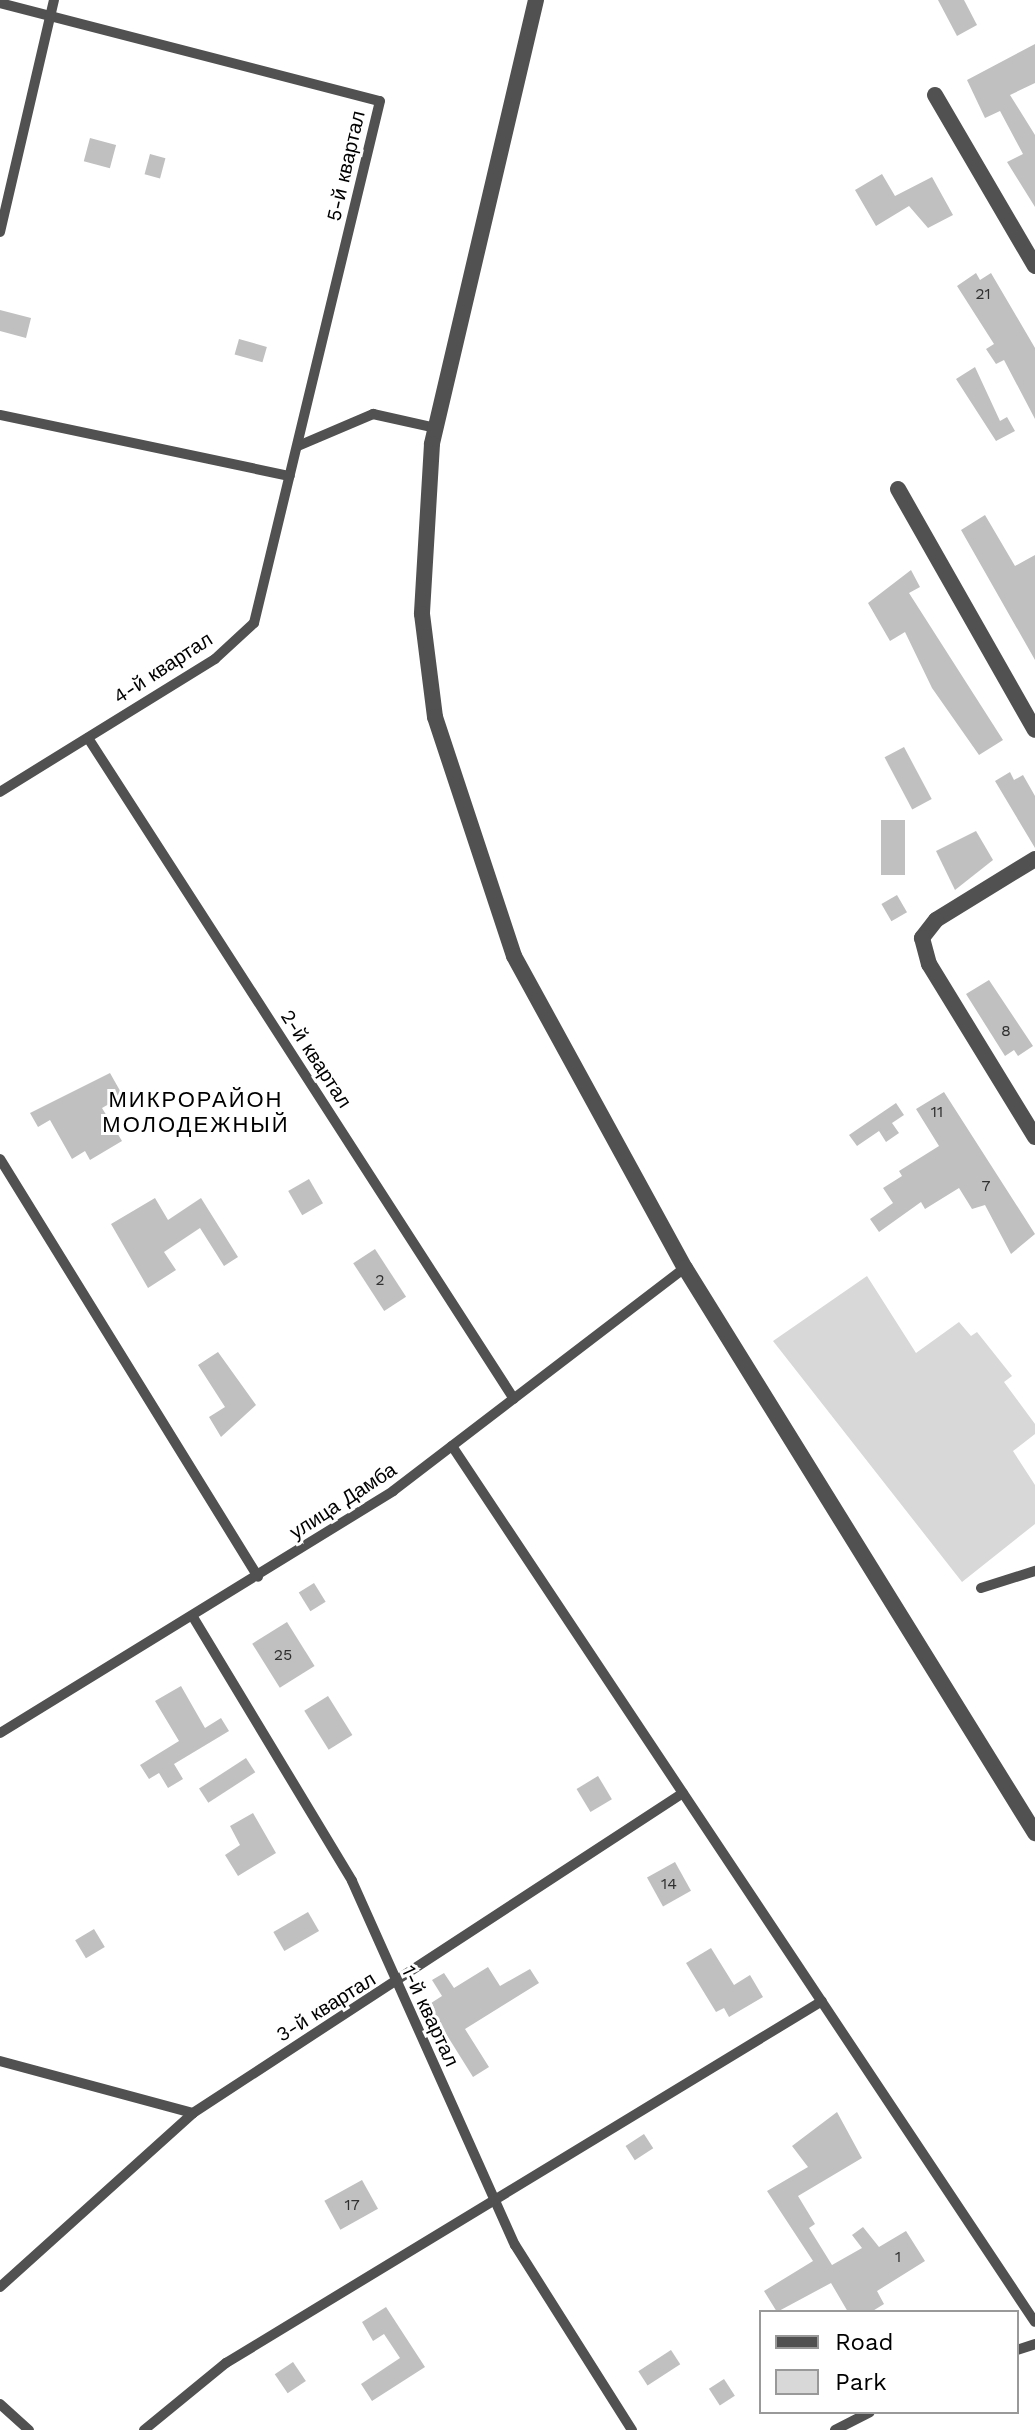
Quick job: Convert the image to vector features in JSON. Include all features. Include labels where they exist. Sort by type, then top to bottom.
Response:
[{"type":"street","points":[[536,0],[436,428],[422,614],[435,717],[514,956],[685,1268],[1035,1833]]},
{"type":"street","points":[[935,95],[1035,266]]},
{"type":"street","points":[[898,489],[1035,730]]},
{"type":"street","points":[[1035,859],[936,920],[922,938],[929,964],[1035,1137]]},
{"type":"lane","points":[[0,232],[54,0]]},
{"type":"lane","points":[[0,3],[50,16]]},
{"type":"lane","name":"5-й квартал","points":[[50,16],[380,101],[290,476]]},
{"type":"lane","points":[[298,446],[373,414],[436,428]]},
{"type":"lane","points":[[0,415],[290,476]]},
{"type":"lane","name":"4-й квартал","points":[[0,792],[215,659],[254,623],[290,476]]},
{"type":"lane","name":"2-й квартал","points":[[88,738],[514,1399]]},
{"type":"lane","points":[[0,1159],[258,1577]]},
{"type":"lane","name":"улица Дамба","points":[[0,1733],[258,1577],[452,1446],[685,1268]]},
{"type":"lane","points":[[452,1446],[1035,2322]]},
{"type":"lane","points":[[981,1588],[1035,1571]]},
{"type":"lane","name":"1-й квартал","points":[[193,1617],[352,1881],[493,2203],[632,2430]]},
{"type":"lane","name":"3-й квартал","points":[[0,2287],[193,2113],[395,1985],[683,1793]]},
{"type":"lane","points":[[144,2430],[226,2363],[822,2001]]},
{"type":"lane","points":[[0,2061],[193,2113]]},
{"type":"lane","points":[[0,2404],[29,2430]]},
{"type":"lane","points":[[835,2430],[866,2414]]},
{"type":"green space","points":[[867,1276],[916,1353],[959,1322],[971,1336],[977,1332],[1012,1376],[1004,1382],[1035,1424],[1035,1434],[1013,1451],[1035,1485],[1035,1524],[962,1582],[773,1341]]},
{"type":"building","points":[[938,0],[964,0],[977,25],[957,36]]},
{"type":"building","points":[[1035,44],[1035,83],[1010,95],[1035,135],[1035,207],[1007,162],[1023,154],[1000,111],[985,118],[967,80]]},
{"type":"building","points":[[90,138],[116,145],[110,168],[84,161]]},
{"type":"building","points":[[150,154],[165,158],[160,178],[145,174]]},
{"type":"building","points":[[882,174],[895,196],[932,177],[953,215],[928,228],[909,206],[876,226],[855,190]]},
{"type":"building","points":[[976,273],[980,280],[991,273],[1035,348],[1035,419],[1004,360],[996,364],[986,349],[994,344],[957,286]]},
{"type":"building","points":[[0,310],[31,318],[26,338],[0,331]]},
{"type":"building","points":[[239,339],[267,347],[262,362],[235,354]]},
{"type":"building","points":[[975,367],[1000,421],[1007,417],[1015,431],[996,441],[956,379]]},
{"type":"building","points":[[985,515],[1015,566],[1035,555],[1035,660],[961,530]]},
{"type":"building","points":[[911,570],[920,587],[909,593],[1003,740],[979,755],[932,688],[905,632],[890,641],[868,603]]},
{"type":"building","points":[[904,747],[932,799],[912,809],[885,757]]},
{"type":"building","points":[[1010,772],[1014,780],[1023,775],[1035,796],[1035,848],[995,781]]},
{"type":"building","points":[[881,820],[905,820],[905,875],[881,875]]},
{"type":"building","points":[[976,831],[993,860],[955,890],[936,851]]},
{"type":"building","points":[[897,895],[907,912],[891,921],[881,904]]},
{"type":"building","points":[[989,980],[1033,1046],[1018,1056],[1014,1050],[1005,1056],[966,994]]},
{"type":"building","points":[[110,1073],[123,1096],[102,1108],[122,1141],[90,1160],[85,1151],[72,1159],[50,1120],[38,1127],[30,1113]]},
{"type":"building","points":[[944,1092],[1035,1234],[1011,1254],[985,1205],[972,1209],[959,1188],[925,1209],[921,1202],[879,1232],[870,1219],[893,1203],[883,1188],[902,1176],[899,1171],[939,1146],[916,1109]]},
{"type":"building","points":[[896,1103],[904,1115],[892,1123],[899,1133],[886,1142],[879,1131],[857,1146],[849,1135]]},
{"type":"building","points":[[309,1179],[323,1203],[302,1215],[288,1191]]},
{"type":"building","points":[[155,1198],[168,1220],[201,1198],[238,1257],[224,1266],[200,1228],[164,1252],[176,1270],[148,1288],[111,1224]]},
{"type":"building","points":[[375,1249],[406,1297],[384,1311],[353,1263]]},
{"type":"building","points":[[218,1352],[256,1405],[221,1437],[209,1417],[225,1407],[198,1365]]},
{"type":"building","points":[[314,1583],[326,1602],[310,1611],[299,1593]]},
{"type":"building","points":[[287,1622],[315,1666],[280,1688],[252,1644]]},
{"type":"building","points":[[181,1686],[205,1728],[221,1718],[229,1731],[174,1764],[183,1779],[168,1788],[159,1773],[149,1779],[140,1765],[179,1741],[155,1701]]},
{"type":"building","points":[[328,1696],[352,1735],[329,1750],[304,1711]]},
{"type":"building","points":[[246,1758],[255,1772],[208,1803],[199,1788]]},
{"type":"building","points":[[598,1776],[612,1799],[590,1812],[577,1789]]},
{"type":"building","points":[[253,1813],[276,1853],[238,1876],[225,1855],[240,1845],[230,1826]]},
{"type":"building","points":[[675,1862],[691,1891],[663,1906],[647,1878]]},
{"type":"building","points":[[308,1912],[319,1931],[284,1951],[273,1932]]},
{"type":"building","points":[[94,1929],[105,1947],[86,1958],[75,1940]]},
{"type":"building","points":[[711,1948],[734,1985],[750,1975],[763,1997],[729,2017],[724,2008],[716,2012],[686,1963]]},
{"type":"building","points":[[488,1967],[500,1986],[530,1969],[539,1983],[465,2029],[489,2067],[473,2077],[428,2005],[442,1996],[432,1980],[444,1973],[454,1988]]},
{"type":"building","points":[[837,2112],[862,2158],[798,2196],[815,2224],[809,2228],[832,2265],[862,2248],[852,2235],[863,2227],[879,2247],[906,2231],[925,2261],[877,2291],[884,2304],[874,2310],[847,2310],[831,2283],[781,2310],[776,2310],[764,2291],[813,2261],[767,2191],[808,2167],[792,2146]]},
{"type":"building","points":[[644,2134],[653,2148],[635,2160],[626,2146]]},
{"type":"building","points":[[362,2180],[378,2209],[340,2230],[324,2201]]},
{"type":"building","points":[[386,2307],[425,2367],[372,2401],[361,2384],[400,2358],[384,2334],[373,2341],[362,2322]]},
{"type":"building","points":[[671,2350],[680,2364],[648,2385],[638,2371]]},
{"type":"building","points":[[293,2362],[306,2381],[288,2393],[275,2374]]},
{"type":"building","points":[[724,2379],[735,2396],[720,2406],[709,2389]]},
{"type":"district","name":"МИКРОРАЙОН МОЛОДЕЖНЫЙ","points":[[196,1112]]}]
